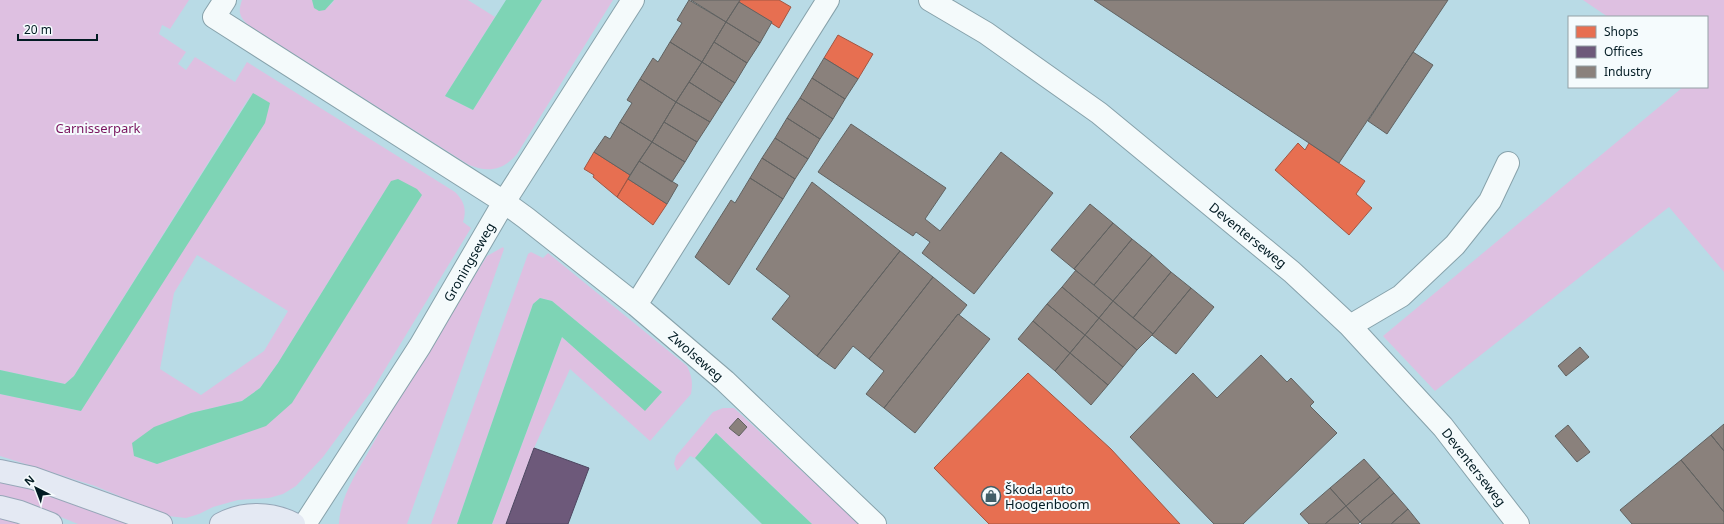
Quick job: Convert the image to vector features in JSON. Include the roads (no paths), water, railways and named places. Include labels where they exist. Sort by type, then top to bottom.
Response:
[{"type":"main road","points":[[0,471],[33,478],[161,524]]},
{"type":"main road","points":[[0,507],[20,512],[52,524]]},
{"type":"main road","points":[[221,524],[241,516],[257,515],[273,517],[294,524]]},
{"type":"street","name":"Zwolseweg","points":[[225,0],[214,17],[504,202],[636,305],[725,381],[875,524]]},
{"type":"street","name":"Groningseweg","points":[[305,524],[420,346],[504,202],[633,0]]},
{"type":"street","points":[[636,305],[828,0]]},
{"type":"street","name":"Deventerseweg","points":[[930,0],[986,33],[1099,113],[1292,272],[1350,326],[1443,427],[1518,524]]},
{"type":"street","points":[[1350,326],[1401,296],[1455,245],[1490,200],[1508,163]]},
{"type":"place","name":"Škoda auto Hoogenboom","points":[[991,496]]},
{"type":"park label","name":"Carnisserpark","points":[[98,128]]}]
